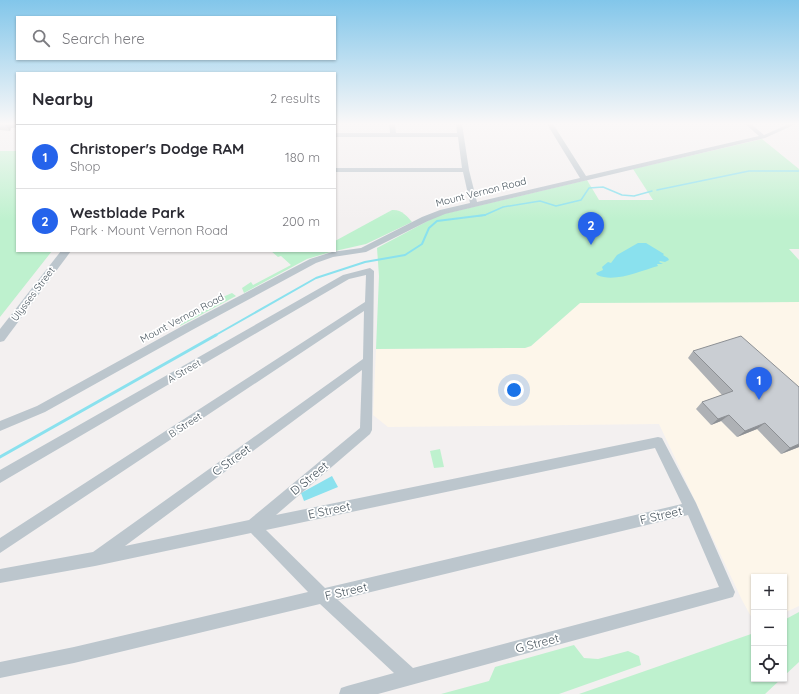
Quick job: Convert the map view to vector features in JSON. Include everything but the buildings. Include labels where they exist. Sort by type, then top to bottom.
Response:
[{"type":"street","points":[[464,156],[474,204]]},
{"type":"street","points":[[570,156],[584,179]]},
{"type":"street","name":"Mount Vernon Road","points":[[0,426],[41,410],[185,329],[313,261],[332,255],[363,250],[425,219],[443,212],[680,156]]},
{"type":"street","points":[[336,170],[466,170]]},
{"type":"street","name":"Ulysses Street","points":[[0,338],[65,252]]},
{"type":"street","name":"A Street","points":[[0,477],[346,278],[370,271],[370,304]]},
{"type":"street","points":[[367,361],[370,304]]},
{"type":"street","name":"B Street","points":[[0,546],[370,304]]},
{"type":"street","name":"D Street","points":[[253,526],[366,430],[367,361]]},
{"type":"street","name":"C Street","points":[[95,559],[367,361]]},
{"type":"street","name":"E Street","points":[[0,576],[95,559],[658,442],[691,508]]},
{"type":"street","name":"G Street","points":[[347,694],[728,592],[691,508]]},
{"type":"street","name":"F Street","points":[[0,670],[323,596],[691,508]]},
{"type":"street","points":[[253,526],[323,596],[410,677]]},
{"type":"shaded area","points":[[799,302],[799,606],[787,612],[787,574],[751,574],[751,616],[659,424],[388,427],[373,415],[376,349],[525,348],[531,346],[580,303]]},
{"type":"green space","points":[[0,156],[16,156],[16,252],[51,252],[0,317]]},
{"type":"green space","points":[[687,156],[783,156],[799,169],[799,249],[789,249],[799,260],[799,302],[580,303],[531,346],[525,348],[376,349],[379,276],[377,248],[439,215],[587,180],[599,200],[653,200],[633,169]]},
{"type":"green space","points":[[392,210],[406,215],[412,222],[366,244],[336,251],[336,240]]},
{"type":"green space","points":[[272,252],[331,252],[307,259],[244,293],[242,288],[251,282],[253,285],[291,265],[281,256],[278,257]]},
{"type":"green space","points":[[232,293],[236,296],[180,326],[178,323],[179,319],[187,315],[190,318],[220,302],[218,299]]},
{"type":"green space","points":[[440,449],[444,467],[434,468],[430,451]]},
{"type":"green space","points":[[799,612],[799,662],[787,673],[787,646],[787,618]]},
{"type":"green space","points":[[751,634],[751,682],[778,682],[765,694],[579,694]]},
{"type":"green space","points":[[574,645],[584,658],[598,659],[628,651],[639,656],[641,665],[559,694],[441,694],[489,681],[495,667]]},
{"type":"water","points":[[638,243],[646,243],[664,254],[663,255],[669,260],[665,262],[660,261],[659,262],[663,264],[657,264],[658,266],[619,277],[612,278],[597,275],[596,273],[603,270],[602,267],[608,262],[611,263],[617,255]]},
{"type":"water","points":[[332,476],[338,487],[304,501],[301,493]]},
{"type":"waterway","points":[[657,190],[749,171],[799,171]]},
{"type":"waterway","points":[[485,215],[503,207],[540,201],[556,206],[581,200],[589,188],[603,187],[622,195],[634,196],[652,191]]},
{"type":"waterway","points":[[214,336],[316,278],[365,262],[405,255],[422,244],[429,228],[437,221],[485,215]]},
{"type":"waterway","points":[[478,216],[485,215]]},
{"type":"waterway","points":[[0,457],[216,335]]},
{"type":"place","name":"Westblade Park","points":[[591,245]]},
{"type":"place","name":"Christoper's Dodge RAM","points":[[759,400]]}]
